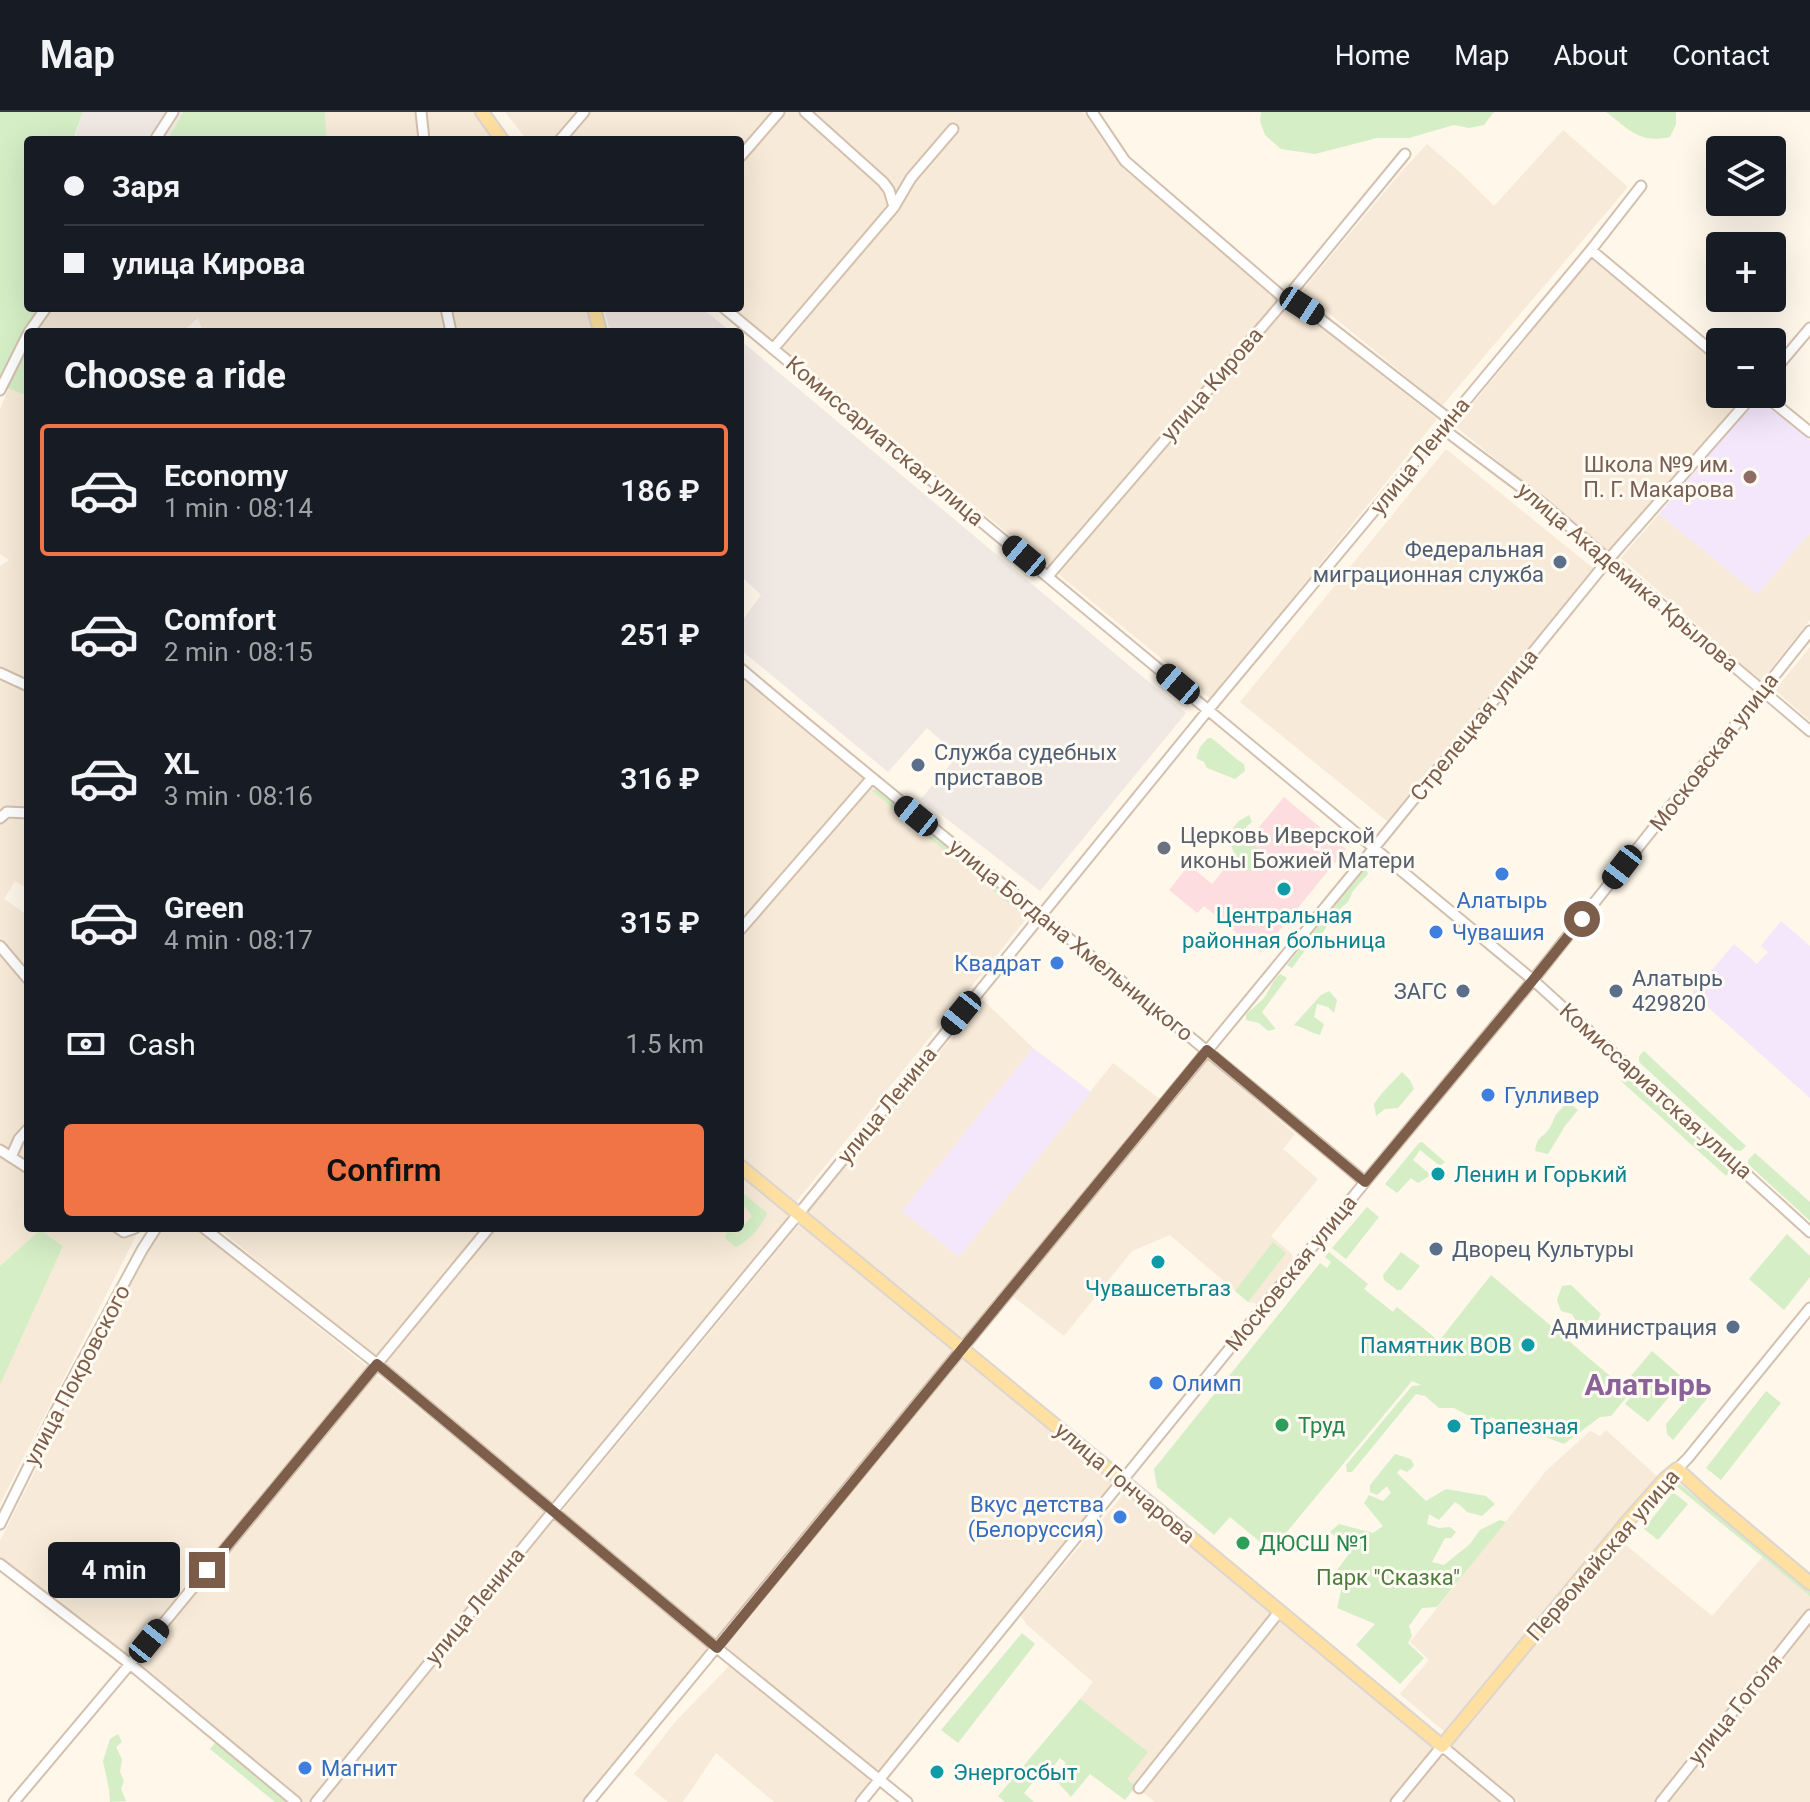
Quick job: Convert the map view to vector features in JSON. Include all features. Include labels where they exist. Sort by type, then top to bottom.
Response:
[{"type":"main road","points":[[482,112],[499,136]]},
{"type":"main road","name":"улица Гончарова","points":[[744,1169],[1442,1746]]},
{"type":"main road","points":[[1677,1469],[1810,1583]]},
{"type":"main road","name":"Первомайская улица","points":[[1442,1746],[1627,1522],[1677,1469]]},
{"type":"street","points":[[158,136],[173,112]]},
{"type":"street","points":[[421,112],[424,136]]},
{"type":"street","points":[[563,136],[584,112]]},
{"type":"street","points":[[744,152],[779,112]]},
{"type":"street","points":[[805,112],[883,182],[894,207]]},
{"type":"street","points":[[1092,112],[1125,161],[1285,299],[1319,318],[1449,419]]},
{"type":"street","points":[[773,349],[894,207],[911,178],[953,129]]},
{"type":"street","name":"улица Кирова","points":[[1048,576],[1405,154]]},
{"type":"street","name":"улица Ленина","points":[[316,1802],[1209,709],[1641,186]]},
{"type":"street","points":[[1591,250],[1706,346]]},
{"type":"street","name":"Комиссариатская улица","points":[[729,312],[1533,980],[1810,1232]]},
{"type":"street","points":[[1786,356],[1810,328]]},
{"type":"street","points":[[0,390],[24,341]]},
{"type":"street","name":"Стрелецкая улица","points":[[589,1802],[1608,560],[1742,408]]},
{"type":"street","points":[[1780,408],[1810,432]]},
{"type":"street","name":"улица Академика Крылова","points":[[1442,428],[1542,503],[1810,731]]},
{"type":"street","name":"Московская улица","points":[[861,1802],[1533,980],[1810,631]]},
{"type":"street","name":"улица Богдана Хмельницкого","points":[[744,671],[871,779],[1207,1050],[1365,1182]]},
{"type":"street","points":[[0,673],[24,684]]},
{"type":"street","points":[[744,925],[871,779]]},
{"type":"street","points":[[0,818],[7,812],[24,813]]},
{"type":"street","points":[[0,946],[24,974]]},
{"type":"street","points":[[11,1157],[24,1133]]},
{"type":"street","points":[[0,1150],[24,1165]]},
{"type":"street","name":"улица Покровского","points":[[0,1524],[64,1395],[153,1232]]},
{"type":"street","points":[[209,1232],[377,1364],[907,1802]]},
{"type":"street","points":[[14,1802],[486,1232]]},
{"type":"street","name":"Первомайская улица","points":[[1677,1469],[1810,1308]]},
{"type":"street","points":[[0,1564],[130,1664],[296,1802]]},
{"type":"street","points":[[1139,1788],[1279,1612]]},
{"type":"street","name":"улица Гоголя","points":[[1661,1802],[1810,1615]]},
{"type":"street","name":"Первомайская улица","points":[[1396,1802],[1442,1746]]},
{"type":"street","name":"улица Гончарова","points":[[1442,1746],[1509,1802]]},
{"type":"shaded area","points":[[83,112],[183,112],[169,136],[75,136]]},
{"type":"shaded area","points":[[325,112],[478,112],[493,136],[327,136]]},
{"type":"shaded area","points":[[505,112],[1083,112],[1122,168],[1437,419],[1211,699],[737,312],[744,312],[744,136],[524,136]]},
{"type":"shaded area","points":[[1563,130],[1628,187],[1442,406],[1302,291],[1427,144],[1494,206]]},
{"type":"shaded area","points":[[1591,259],[1706,353],[1706,408],[1735,408],[1608,551],[1455,426]]},
{"type":"shaded area","points":[[50,312],[587,312],[591,328],[202,328],[198,318],[187,328],[31,328],[30,318]]},
{"type":"shaded area","points":[[605,312],[707,312],[726,328],[609,328]]},
{"type":"shaded area","points":[[744,343],[1186,713],[1040,891],[921,799],[958,755],[927,728],[888,772],[744,652],[744,618],[761,595],[744,579]]},
{"type":"shaded area","points":[[9,388],[24,394],[24,887],[15,881],[4,899],[24,913],[24,1232],[38,1232],[0,1266],[0,566],[9,560],[0,554],[0,409]]},
{"type":"shaded area","name":"Школа №9 им. П. Г. Макарова","points":[[1749,408],[1773,408],[1810,440],[1810,533],[1757,594],[1659,514]]},
{"type":"shaded area","points":[[1446,449],[1593,568],[1387,821],[1240,702]]},
{"type":"shaded area","points":[[1659,514],[1757,593],[1810,533],[1810,620],[1761,681],[1621,558]]},
{"type":"shaded area","points":[[1810,647],[1810,721],[1775,690]]},
{"type":"shaded area","points":[[744,675],[1017,904],[1027,918],[796,1202],[744,1164]]},
{"type":"shaded area","points":[[1284,797],[1346,849],[1261,953],[1204,906],[1197,913],[1169,890],[1189,865],[1212,884]]},
{"type":"shaded area","points":[[1781,921],[1810,946],[1810,1098],[1692,993],[1734,944],[1757,964],[1768,952],[1761,946]]},
{"type":"shaded area","points":[[983,1000],[1033,1048],[903,1211],[959,1256],[1113,1063],[1161,1100],[961,1341],[807,1213]]},
{"type":"shaded area","points":[[1033,1048],[1091,1092],[959,1257],[902,1211]]},
{"type":"shaded area","points":[[1207,1058],[1295,1134],[1283,1149],[1318,1179],[1271,1236],[1292,1254],[1293,1260],[1258,1304],[1248,1302],[1170,1235],[1132,1251],[1064,1336],[1011,1295]]},
{"type":"shaded area","points":[[744,1176],[787,1211],[787,1217],[556,1503],[550,1504],[223,1232],[744,1232]]},
{"type":"shaded area","points":[[805,1225],[1113,1479],[1113,1486],[881,1769],[872,1768],[563,1514],[798,1226]]},
{"type":"shaded area","points":[[43,1232],[138,1232],[0,1504],[0,1385],[63,1246]]},
{"type":"shaded area","points":[[159,1232],[201,1232],[544,1510],[544,1516],[309,1802],[303,1802],[0,1560],[0,1541],[143,1255]]},
{"type":"shaded area","points":[[1606,1430],[1659,1478],[1446,1733],[1400,1694],[1429,1660],[1410,1642],[1546,1471],[1590,1431],[1600,1436]]},
{"type":"shaded area","points":[[1123,1495],[1134,1495],[1433,1743],[1433,1750],[1390,1802],[1155,1802],[1126,1779],[1147,1752],[1080,1699],[1093,1682],[1027,1625],[1021,1616]]},
{"type":"shaded area","points":[[552,1521],[558,1521],[709,1647],[709,1653],[584,1802],[324,1802]]},
{"type":"shaded area","points":[[1620,1540],[1712,1616],[1765,1554],[1810,1591],[1810,1610],[1655,1802],[1518,1802],[1450,1745]]},
{"type":"shaded area","points":[[1810,1621],[1810,1802],[1666,1802]]},
{"type":"shaded area","points":[[730,1665],[868,1775],[869,1784],[855,1802],[774,1802],[716,1753],[683,1802],[668,1802],[634,1774],[676,1721]]},
{"type":"shaded area","points":[[1440,1757],[1450,1758],[1503,1802],[1404,1802]]},
{"type":"green space","points":[[0,112],[83,112],[74,136],[24,136],[24,312],[50,312],[30,318],[31,328],[24,328],[24,394],[0,385]]},
{"type":"green space","points":[[183,112],[325,112],[327,136],[169,136]]},
{"type":"green space","points":[[1261,112],[1494,112],[1484,125],[1469,128],[1454,125],[1409,138],[1377,138],[1315,154],[1281,149],[1265,135],[1260,121]]},
{"type":"green space","points":[[1606,112],[1676,112],[1676,124],[1670,137],[1642,137]]},
{"type":"green space","points":[[1208,738],[1244,764],[1245,771],[1235,779],[1207,768],[1204,762],[1196,758]]},
{"type":"green space","points":[[871,790],[878,790],[1017,904],[1017,910]]},
{"type":"green space","points":[[1249,815],[1252,822],[1246,827],[1243,838],[1256,847],[1266,860],[1263,868],[1257,871],[1249,870],[1231,845],[1236,834],[1232,829]]},
{"type":"green space","points":[[1366,867],[1368,874],[1348,902],[1334,914],[1321,936],[1310,944],[1292,968],[1287,965]]},
{"type":"green space","points":[[1280,974],[1287,978],[1262,1012],[1276,1029],[1268,1031],[1259,1023],[1246,1020],[1246,1014],[1263,999]]},
{"type":"green space","points":[[1329,991],[1337,1000],[1334,1013],[1328,1007],[1317,1004],[1314,1017],[1324,1024],[1320,1035],[1294,1025],[1321,995]]},
{"type":"green space","points":[[1644,1051],[1746,1146],[1741,1151],[1735,1150],[1639,1062],[1639,1056]]},
{"type":"green space","points":[[1402,1072],[1414,1089],[1398,1108],[1385,1109],[1376,1116],[1374,1104]]},
{"type":"green space","points":[[1628,1074],[1731,1171],[1726,1176],[1621,1081]]},
{"type":"green space","points":[[1562,1096],[1578,1110],[1548,1154],[1535,1151],[1539,1139],[1563,1107]]},
{"type":"green space","points":[[1422,1142],[1445,1162],[1440,1166],[1420,1150],[1413,1160],[1431,1175],[1418,1183],[1411,1178],[1397,1193],[1385,1184]]},
{"type":"green space","points":[[1755,1153],[1810,1202],[1810,1221],[1748,1164]]},
{"type":"green space","points":[[744,1194],[767,1213],[754,1233],[735,1247],[725,1238],[727,1232],[744,1232],[744,1225],[752,1216],[744,1206]]},
{"type":"green space","points":[[1367,1207],[1379,1217],[1346,1259],[1332,1248]]},
{"type":"green space","points":[[38,1232],[43,1232],[63,1246],[0,1385],[0,1266]]},
{"type":"green space","points":[[1787,1234],[1810,1256],[1810,1277],[1784,1310],[1749,1279]]},
{"type":"green space","points":[[1273,1242],[1286,1253],[1248,1302],[1235,1291]]},
{"type":"green space","name":"Труд","points":[[1329,1252],[1368,1284],[1364,1289],[1393,1312],[1397,1307],[1439,1341],[1491,1275],[1630,1393],[1611,1416],[1600,1417],[1564,1444],[1508,1420],[1506,1423],[1490,1417],[1490,1421],[1481,1422],[1454,1408],[1439,1408],[1425,1396],[1416,1394],[1352,1472],[1347,1472],[1346,1465],[1412,1386],[1421,1385],[1412,1381],[1271,1551],[1230,1517],[1214,1535],[1157,1487],[1154,1469],[1320,1263],[1327,1268],[1331,1262],[1325,1257]]},
{"type":"green space","points":[[1401,1252],[1420,1266],[1401,1290],[1397,1290],[1384,1280],[1383,1275]]},
{"type":"green space","points":[[1571,1285],[1601,1314],[1595,1325],[1578,1324],[1572,1314],[1561,1311],[1557,1300],[1562,1286]]},
{"type":"green space","points":[[1652,1351],[1684,1379],[1648,1422],[1625,1404],[1634,1392],[1625,1383]]},
{"type":"green space","points":[[1705,1390],[1710,1395],[1673,1440],[1667,1434],[1666,1424],[1693,1392]]},
{"type":"green space","points":[[1766,1391],[1781,1403],[1721,1480],[1706,1468]]},
{"type":"green space","name":"Парк \"Сказка\"","points":[[1395,1454],[1411,1459],[1414,1466],[1407,1472],[1400,1469],[1397,1473],[1426,1501],[1446,1489],[1486,1496],[1495,1504],[1482,1516],[1467,1512],[1455,1502],[1439,1520],[1429,1514],[1427,1524],[1439,1528],[1450,1527],[1456,1532],[1451,1538],[1445,1538],[1432,1562],[1444,1565],[1470,1544],[1480,1530],[1500,1520],[1506,1522],[1437,1607],[1422,1608],[1409,1626],[1412,1636],[1408,1643],[1424,1658],[1400,1684],[1356,1645],[1375,1624],[1337,1608],[1342,1587],[1332,1577],[1351,1551],[1330,1532],[1339,1524],[1373,1533],[1383,1526],[1364,1503],[1369,1495],[1383,1501],[1391,1493],[1387,1486],[1377,1495],[1370,1492],[1370,1485]]},
{"type":"green space","points":[[1680,1484],[1810,1591],[1810,1596],[1676,1486]]},
{"type":"green space","points":[[1673,1492],[1688,1504],[1658,1540],[1644,1529]]},
{"type":"green space","points":[[1022,1633],[1035,1644],[958,1743],[941,1730]]},
{"type":"green space","points":[[1080,1699],[1148,1752],[1127,1779],[1136,1786],[1125,1800],[1090,1774],[1071,1797],[1054,1778],[1066,1763],[1060,1758],[1050,1771],[1045,1768],[1024,1793],[1034,1802],[1005,1802],[998,1796]]},
{"type":"green space","points":[[118,1734],[122,1742],[116,1747],[122,1759],[120,1772],[124,1781],[121,1789],[126,1801],[110,1802],[103,1761],[110,1739]]},
{"type":"green space","points":[[215,1743],[285,1802],[275,1802],[210,1749]]},
{"type":"place","name":"Школа №9 им. П. Г. Макарова","points":[[1750,477]]},
{"type":"place","name":"Федеральная миграционная служба","points":[[1560,562]]},
{"type":"place","name":"Служба судебных приставов","points":[[918,765]]},
{"type":"place","name":"Церковь Иверской иконы Божией Матери","points":[[1164,848]]},
{"type":"place","name":"Алатырь","points":[[1502,874]]},
{"type":"place","name":"Центральная районная больница","points":[[1284,889]]},
{"type":"place","name":"Чувашия","points":[[1436,932]]},
{"type":"place","name":"Квадрат","points":[[1057,963]]},
{"type":"place","name":"ЗАГС","points":[[1463,991]]},
{"type":"place","name":"Алатырь 429820","points":[[1616,991]]},
{"type":"place","name":"Гулливер","points":[[1488,1095]]},
{"type":"place","name":"Ленин и Горький","points":[[1438,1174]]},
{"type":"place","name":"Дворец Культуры","points":[[1436,1249]]},
{"type":"place","name":"Чувашсетьгаз","points":[[1158,1262]]},
{"type":"place","name":"Администрация","points":[[1733,1327]]},
{"type":"place","name":"Памятник ВОВ","points":[[1528,1345]]},
{"type":"place","name":"Олимп","points":[[1156,1383]]},
{"type":"place","name":"Труд","points":[[1282,1425]]},
{"type":"place","name":"Трапезная","points":[[1454,1426]]},
{"type":"place","name":"Вкус детства (Белоруссия)","points":[[1120,1517]]},
{"type":"place","name":"ДЮСШ №1","points":[[1243,1543]]},
{"type":"place","name":"Магнит","points":[[305,1768]]},
{"type":"place","name":"Энергосбыт","points":[[937,1772]]},
{"type":"district","name":"Алатырь","points":[[1648,1384]]},
{"type":"route","points":[[207,1570],[377,1364],[717,1648],[1207,1050],[1365,1182],[1582,919]]}]
